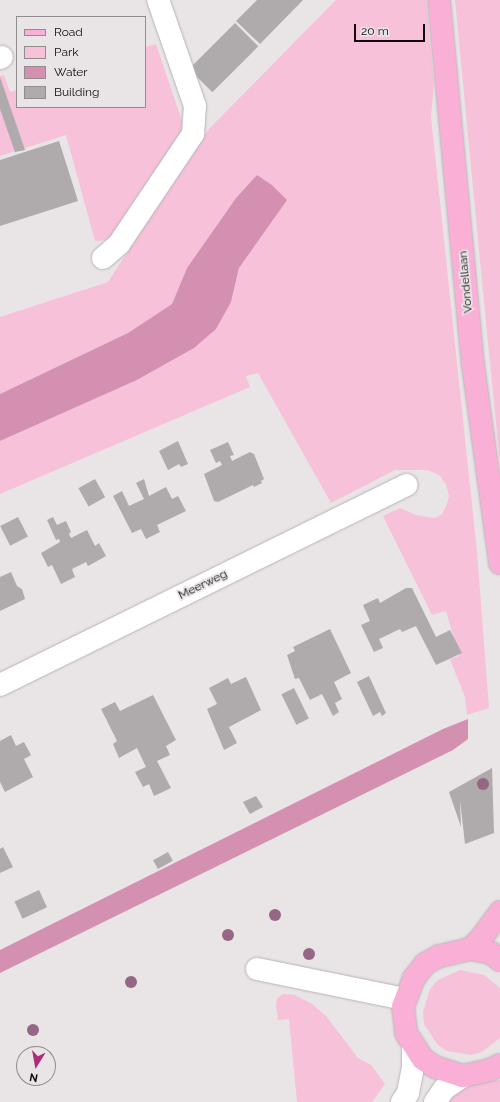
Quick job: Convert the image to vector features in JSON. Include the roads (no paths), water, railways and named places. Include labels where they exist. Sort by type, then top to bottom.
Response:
[{"type":"main road","name":"Vondellaan","points":[[440,0],[473,365],[500,563]]},
{"type":"main road","points":[[470,949],[482,937],[500,912]]},
{"type":"main road","points":[[500,960],[491,953],[470,949],[439,956],[425,964],[414,978],[404,999],[406,1033],[413,1047],[435,1067],[463,1076],[490,1070],[500,1065]]},
{"type":"street","points":[[103,258],[119,244],[193,134],[195,106],[158,0]]},
{"type":"street","name":"Meerweg","points":[[0,685],[406,485]]},
{"type":"street","points":[[257,969],[404,999]]},
{"type":"street","points":[[402,1102],[408,1093],[413,1068],[413,1047]]},
{"type":"street","points":[[435,1102],[444,1089],[463,1076]]},
{"type":"water","points":[[257,175],[272,185],[287,200],[239,268],[231,302],[216,329],[194,348],[137,380],[0,441],[0,394],[128,333],[172,304],[187,268],[236,198]]},
{"type":"water","points":[[468,719],[468,739],[453,750],[0,973],[0,950],[443,729]]}]
